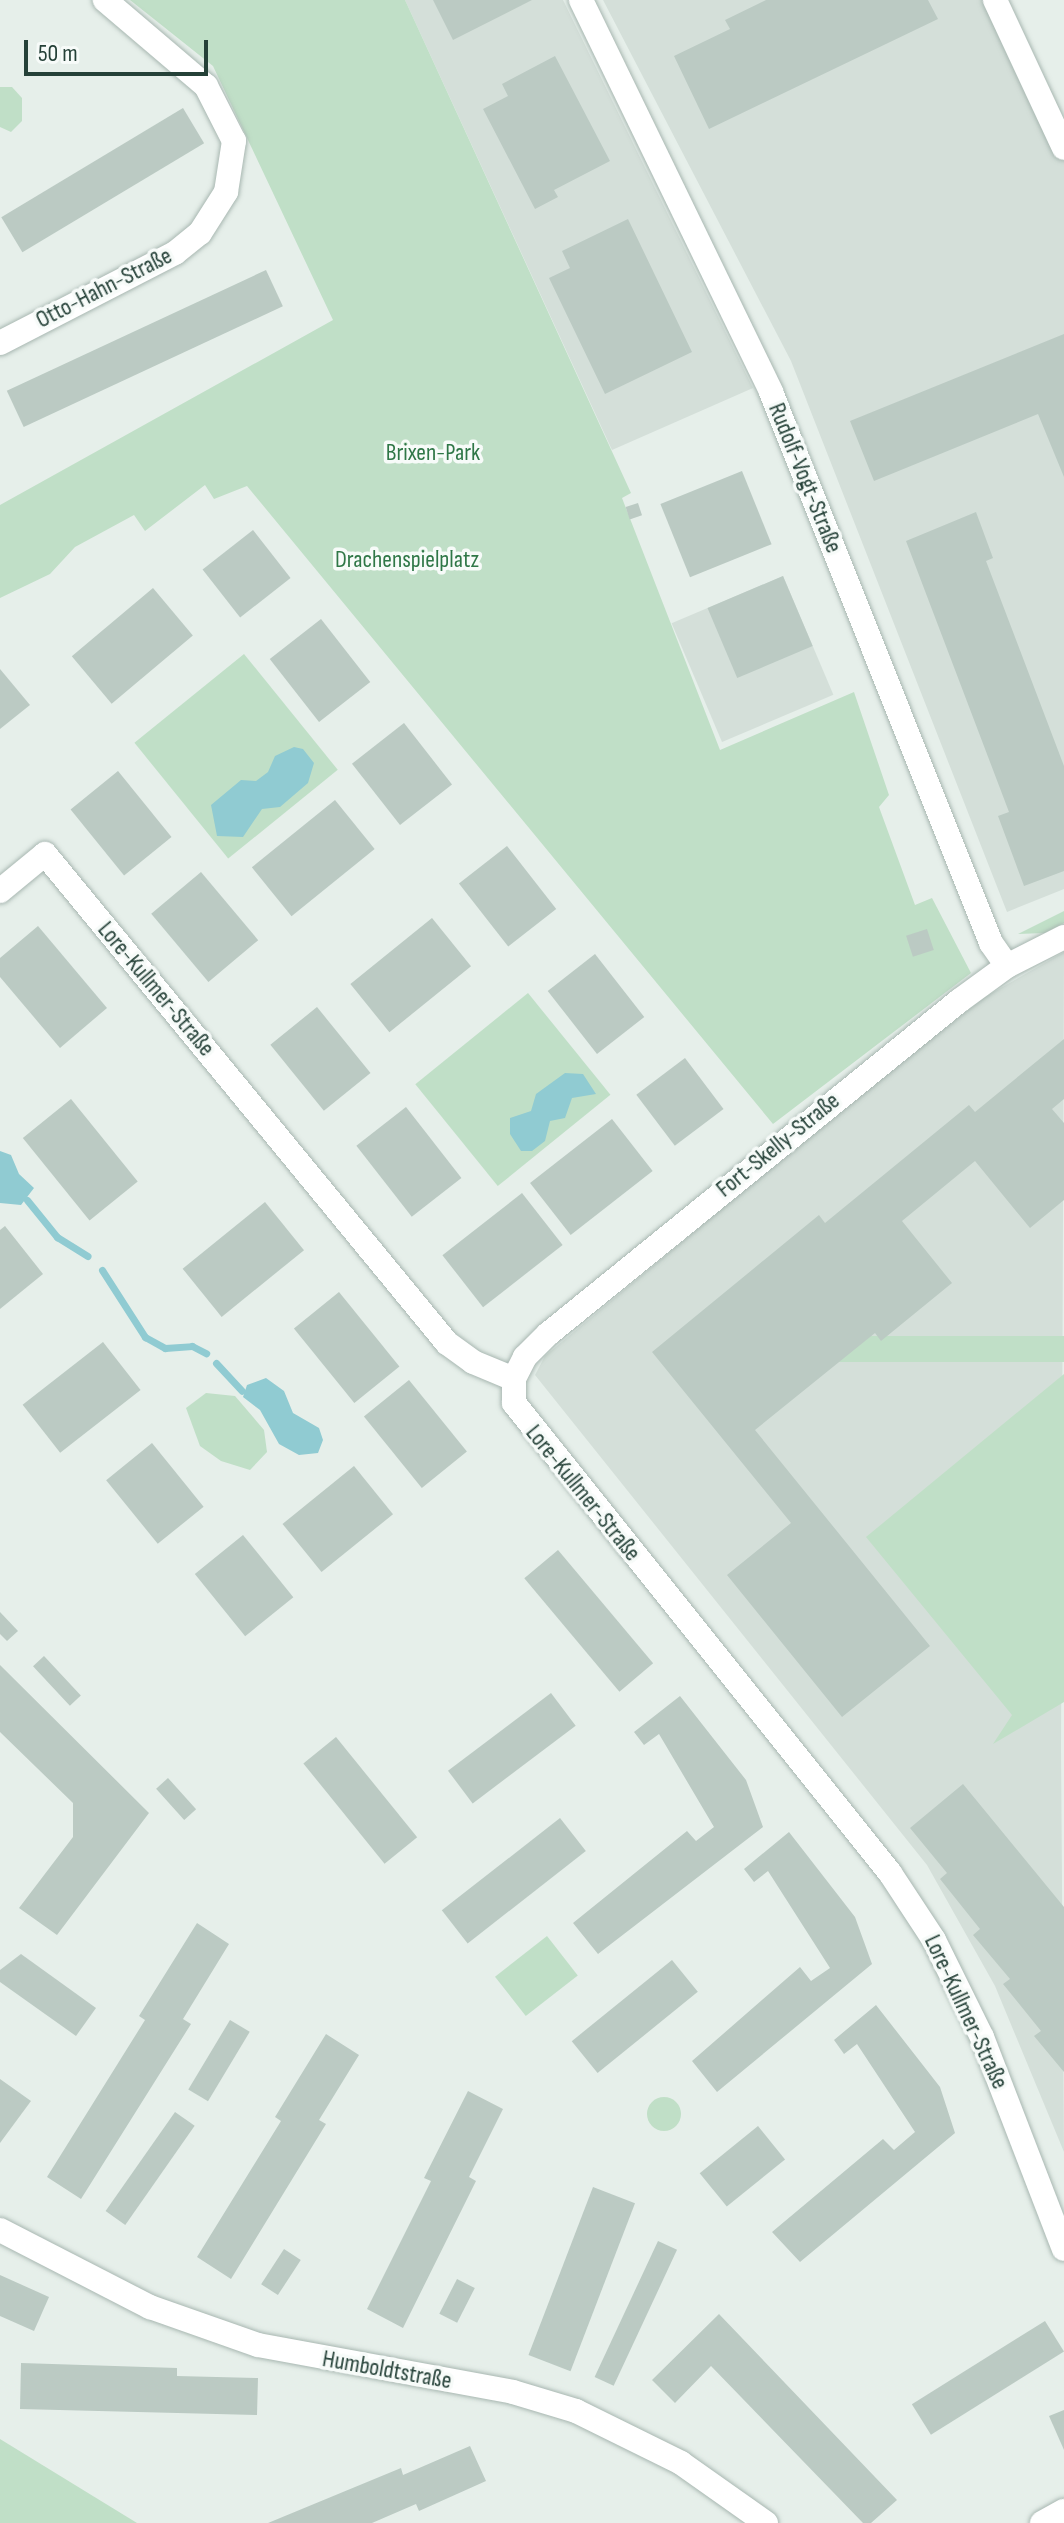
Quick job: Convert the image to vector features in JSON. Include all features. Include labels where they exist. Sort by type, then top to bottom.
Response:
[{"type":"street","name":"Otto-Hahn-Straße","points":[[0,343],[175,253],[200,233],[226,192],[234,141],[206,86],[105,0]]},
{"type":"street","name":"Rudolf-Vogt-Straße","points":[[581,0],[771,392],[991,943],[1007,966]]},
{"type":"street","points":[[995,0],[1064,148]]},
{"type":"street","name":"Lore-Kullmer-Straße","points":[[0,891],[45,854],[447,1343],[473,1362],[514,1379],[514,1403],[527,1425],[890,1873],[934,1940],[982,2037],[1064,2249]]},
{"type":"street","name":"Fort-Skelly-Straße","points":[[514,1379],[525,1357],[548,1334],[845,1091],[1007,966],[1064,937]]},
{"type":"street","name":"Humboldtstraße","points":[[0,2230],[150,2307],[258,2345],[513,2392],[576,2411],[681,2463],[766,2523]]},
{"type":"street","points":[[1042,2523],[1064,2511]]},
{"type":"shaded area","points":[[405,0],[563,0],[753,388],[612,450]]},
{"type":"shaded area","points":[[603,0],[988,0],[1064,160],[1064,889],[1007,912],[791,361]]},
{"type":"shaded area","points":[[783,576],[833,695],[722,742],[672,623]]},
{"type":"shaded area","points":[[1064,952],[1061,1748],[1064,2152],[995,1986],[927,1865],[535,1375],[545,1356],[866,1089],[985,997]]},
{"type":"green space","name":"Brixen-Park","points":[[130,0],[405,0],[631,493],[622,498],[720,750],[854,692],[889,795],[879,807],[915,905],[932,898],[971,973],[773,1124],[247,486],[214,499],[205,485],[145,531],[134,515],[75,547],[50,574],[0,598],[0,505],[333,320],[213,66]]},
{"type":"green space","points":[[0,87],[12,87],[22,98],[22,121],[11,132],[0,127]]},
{"type":"green space","points":[[244,654],[338,770],[228,859],[134,743]]},
{"type":"green space","points":[[1064,911],[1064,923],[1045,933],[1018,934]]},
{"type":"green space","points":[[528,993],[610,1095],[498,1186],[415,1084]]},
{"type":"green space","points":[[781,1336],[1064,1336],[1064,1362],[781,1362]]},
{"type":"green space","points":[[1064,1374],[1064,1702],[993,1744],[1012,1715],[866,1537]]},
{"type":"green space","points":[[206,1393],[235,1396],[264,1430],[267,1452],[250,1470],[221,1461],[200,1446],[186,1408]]},
{"type":"green space","points":[[547,1936],[578,1975],[526,2016],[495,1977]]},
{"type":"green space","points":[[664,2097],[676,2102],[681,2114],[676,2126],[664,2131],[652,2126],[647,2114],[652,2102]]},
{"type":"green space","points":[[0,2439],[137,2523],[0,2523]]},
{"type":"water","points":[[294,747],[303,749],[314,763],[308,783],[280,807],[262,809],[243,837],[217,836],[211,805],[241,780],[256,781],[268,772],[275,756]]},
{"type":"water","points":[[565,1073],[583,1074],[596,1094],[572,1098],[565,1118],[550,1121],[545,1141],[532,1151],[521,1151],[510,1134],[510,1118],[531,1111],[536,1094]]},
{"type":"water","points":[[0,1151],[11,1155],[19,1174],[34,1188],[21,1205],[0,1203]]},
{"type":"water","points":[[266,1378],[284,1391],[293,1413],[319,1428],[323,1440],[318,1453],[299,1455],[279,1444],[260,1410],[243,1397],[247,1385]]},
{"type":"building","points":[[433,0],[532,0],[453,40]]},
{"type":"building","points":[[766,0],[928,0],[938,19],[709,129],[674,56],[730,29],[725,20]]},
{"type":"building","points":[[555,56],[610,161],[554,190],[558,197],[535,209],[483,109],[508,96],[502,84]]},
{"type":"building","points":[[183,108],[204,143],[22,252],[1,217]]},
{"type":"building","points":[[628,219],[692,352],[605,394],[549,278],[570,268],[562,251]]},
{"type":"building","points":[[266,270],[283,306],[24,427],[7,391]]},
{"type":"building","points":[[1064,334],[1064,477],[1038,414],[874,481],[850,421]]},
{"type":"building","points":[[742,471],[772,544],[690,577],[660,504]]},
{"type":"building","points":[[638,503],[642,515],[630,519],[626,507]]},
{"type":"building","points":[[976,512],[993,558],[986,561],[1064,766],[1064,871],[1024,886],[998,816],[1009,812],[906,541]]},
{"type":"building","points":[[253,530],[291,578],[240,617],[203,569]]},
{"type":"building","points":[[783,576],[813,646],[737,678],[708,608]]},
{"type":"building","points":[[153,588],[193,635],[112,704],[72,656]]},
{"type":"building","points":[[321,619],[370,682],[319,722],[270,659]]},
{"type":"building","points":[[0,669],[30,705],[0,729]]},
{"type":"building","points":[[404,723],[452,784],[400,825],[352,764]]},
{"type":"building","points":[[118,771],[171,837],[124,875],[71,809]]},
{"type":"building","points":[[335,800],[375,849],[291,916],[252,867]]},
{"type":"building","points":[[507,846],[556,909],[508,947],[459,884]]},
{"type":"building","points":[[201,872],[258,940],[208,982],[151,914]]},
{"type":"building","points":[[432,918],[471,966],[389,1032],[350,984]]},
{"type":"building","points":[[38,926],[107,1008],[60,1048],[0,977],[0,958]]},
{"type":"building","points":[[927,929],[934,950],[913,957],[906,936]]},
{"type":"building","points":[[595,954],[644,1017],[597,1054],[548,991]]},
{"type":"building","points":[[317,1007],[370,1073],[324,1111],[270,1045]]},
{"type":"building","points":[[1064,1039],[1064,1099],[1052,1109],[1064,1123],[1064,1200],[1030,1228],[975,1161],[902,1221],[952,1283],[881,1341],[875,1333],[755,1430],[930,1646],[842,1717],[727,1575],[791,1523],[652,1352],[819,1215],[825,1223],[969,1105],[975,1112]]},
{"type":"building","points":[[685,1058],[724,1109],[675,1146],[636,1095]]},
{"type":"building","points":[[71,1099],[138,1181],[90,1220],[23,1138]]},
{"type":"building","points":[[406,1107],[461,1178],[412,1217],[356,1146]]},
{"type":"building","points":[[612,1119],[653,1171],[571,1235],[530,1183]]},
{"type":"building","points":[[522,1193],[563,1245],[483,1307],[442,1255]]},
{"type":"building","points":[[265,1202],[304,1250],[222,1317],[183,1269]]},
{"type":"building","points":[[5,1226],[43,1274],[0,1309],[0,1230]]},
{"type":"building","points":[[339,1292],[399,1367],[354,1403],[294,1329]]},
{"type":"building","points":[[103,1342],[141,1390],[60,1453],[23,1405]]},
{"type":"building","points":[[409,1380],[467,1451],[422,1488],[364,1417]]},
{"type":"building","points":[[152,1443],[204,1507],[158,1544],[106,1480]]},
{"type":"building","points":[[354,1466],[393,1514],[322,1572],[283,1524]]},
{"type":"building","points":[[243,1535],[293,1597],[245,1636],[195,1574]]},
{"type":"building","points":[[558,1550],[653,1663],[619,1692],[524,1578]]},
{"type":"building","points":[[0,1612],[18,1631],[7,1641],[0,1634]]},
{"type":"building","points":[[44,1656],[81,1695],[70,1706],[33,1666]]},
{"type":"building","points":[[0,1665],[149,1813],[57,1935],[19,1908],[73,1837],[73,1803],[0,1732]]},
{"type":"building","points":[[551,1693],[576,1726],[473,1803],[448,1771]]},
{"type":"building","points":[[680,1696],[746,1780],[763,1827],[598,1954],[573,1923],[687,1831],[696,1841],[714,1827],[659,1734],[644,1745],[634,1732]]},
{"type":"building","points":[[336,1737],[417,1837],[385,1864],[303,1763]]},
{"type":"building","points":[[168,1778],[196,1809],[184,1820],[156,1789]]},
{"type":"building","points":[[963,1784],[1064,1907],[1064,2072],[1034,2036],[1041,2031],[1003,1984],[1010,1979],[973,1935],[980,1929],[940,1879],[947,1873],[910,1828]]},
{"type":"building","points":[[560,1818],[586,1851],[468,1943],[442,1910]]},
{"type":"building","points":[[789,1832],[855,1917],[872,1964],[717,2092],[692,2061],[800,1967],[811,1981],[830,1968],[768,1871],[754,1882],[744,1869]]},
{"type":"building","points":[[197,1923],[229,1944],[183,2019],[191,2024],[81,2199],[47,2177],[145,2020],[139,2016]]},
{"type":"building","points":[[21,1954],[96,2008],[76,2036],[0,1982],[0,1970]]},
{"type":"building","points":[[672,1960],[698,1992],[598,2073],[572,2041]]},
{"type":"building","points":[[876,2005],[940,2087],[955,2133],[800,2262],[772,2232],[883,2139],[894,2150],[915,2132],[857,2044],[844,2054],[834,2040]]},
{"type":"building","points":[[230,2020],[250,2032],[208,2101],[188,2089]]},
{"type":"building","points":[[326,2034],[359,2055],[319,2120],[326,2124],[231,2279],[197,2257],[281,2121],[275,2117]]},
{"type":"building","points":[[0,2079],[31,2101],[0,2143]]},
{"type":"building","points":[[468,2091],[503,2109],[469,2177],[476,2181],[403,2328],[367,2309],[431,2181],[424,2178]]},
{"type":"building","points":[[175,2112],[195,2126],[125,2225],[106,2211]]},
{"type":"building","points":[[758,2126],[785,2159],[727,2207],[700,2173]]},
{"type":"building","points":[[593,2187],[635,2203],[571,2371],[528,2355]]},
{"type":"building","points":[[658,2241],[677,2250],[614,2386],[595,2377]]},
{"type":"building","points":[[284,2249],[301,2260],[278,2295],[261,2284]]},
{"type":"building","points":[[0,2275],[49,2297],[34,2331],[0,2316]]},
{"type":"building","points":[[457,2279],[475,2288],[457,2323],[439,2314]]},
{"type":"building","points":[[719,2314],[897,2500],[871,2523],[863,2523],[711,2366],[675,2403],[652,2380]]},
{"type":"building","points":[[1045,2321],[1064,2352],[931,2435],[912,2404]]},
{"type":"building","points":[[21,2363],[177,2368],[177,2376],[258,2378],[257,2415],[20,2409]]},
{"type":"building","points":[[1064,2410],[1064,2450],[1049,2416]]},
{"type":"building","points":[[470,2446],[486,2481],[419,2511],[416,2504],[372,2523],[268,2523],[401,2468],[403,2475]]},
{"type":"waterway","points":[[27,1200],[57,1237],[88,1256]]},
{"type":"waterway","points":[[102,1270],[145,1337],[165,1348],[192,1346],[206,1353]]},
{"type":"waterway","points":[[216,1363],[242,1391]]},
{"type":"park label","name":"Drachenspielplatz","points":[[407,560]]}]
